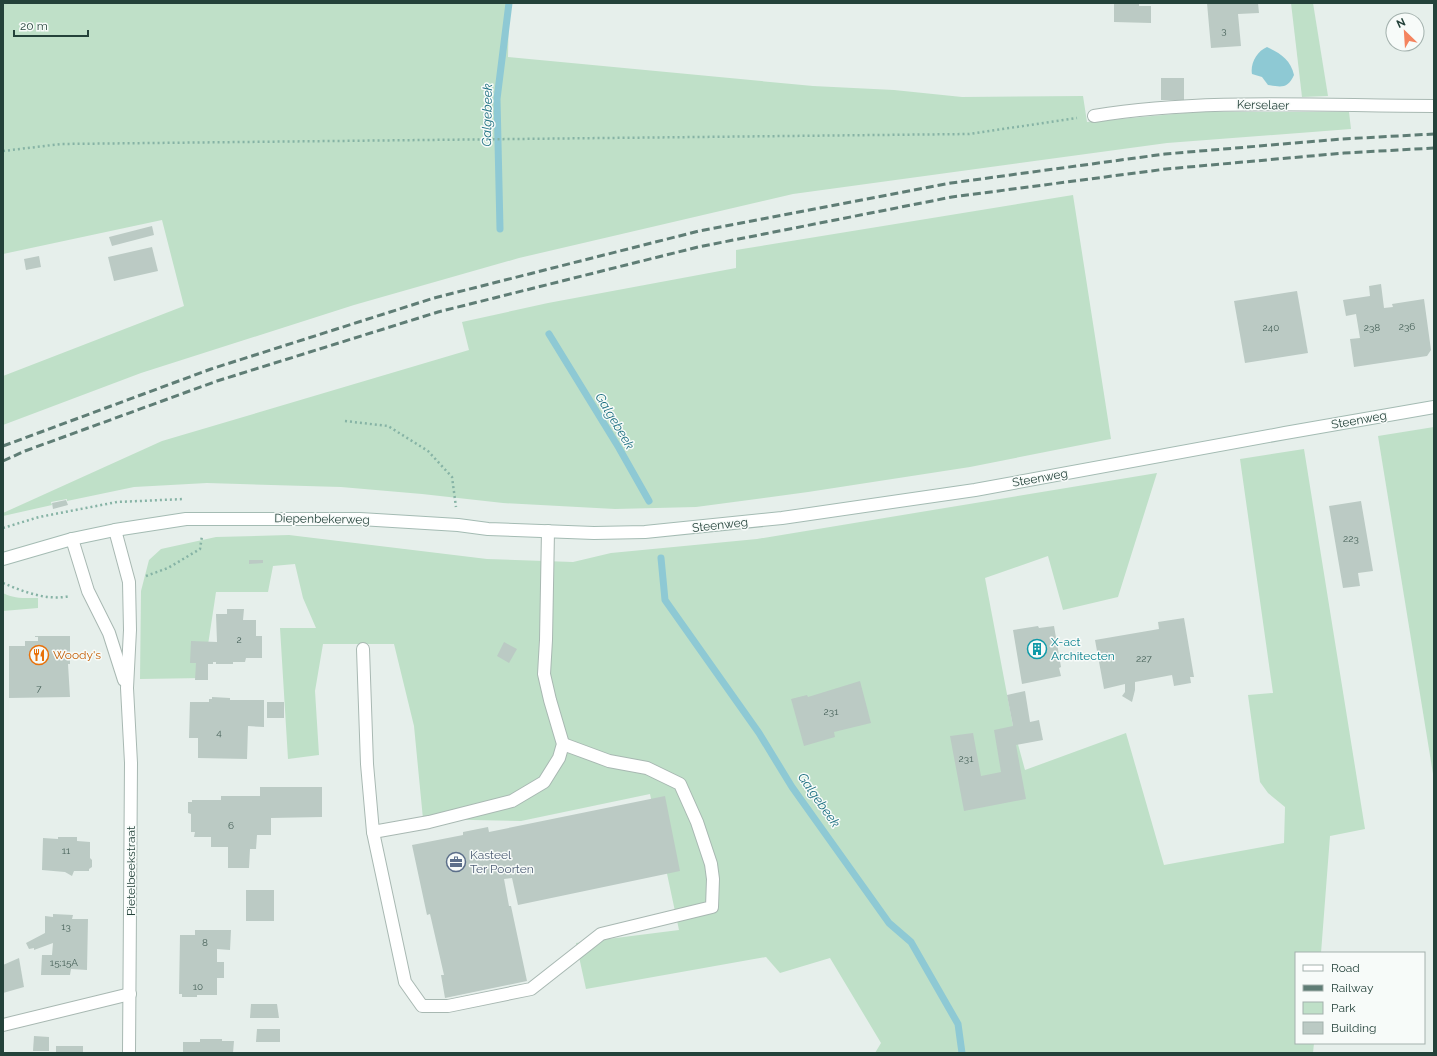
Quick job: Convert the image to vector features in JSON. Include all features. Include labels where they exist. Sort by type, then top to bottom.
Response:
[{"type":"main road","name":"Kerselaer","points":[[1094,116],[1152,108],[1226,104],[1434,106]]},
{"type":"main road","name":"Steenweg","points":[[645,532],[782,518],[975,490],[1434,407]]},
{"type":"main road","name":"Diepenbekerweg","points":[[3,558],[72,539],[115,530],[186,519],[360,518],[458,525],[488,529],[594,533],[645,532]]},
{"type":"main road","name":"Pietelbeekstraat","points":[[115,530],[129,582],[130,630],[127,688],[131,763],[129,1053]]},
{"type":"main road","points":[[373,832],[429,822],[512,801],[544,782],[559,758],[563,744],[544,674],[548,531]]},
{"type":"main road","name":"Pietelbeekstraat","points":[[72,539],[88,591],[109,633],[127,688]]},
{"type":"main road","points":[[362,649],[367,764],[373,832],[404,982],[422,1006],[448,1006],[530,989],[600,934],[712,907],[713,880],[711,864],[697,822],[680,784],[647,768],[609,761],[563,744]]},
{"type":"main road","points":[[3,1024],[130,994]]},
{"type":"path","points":[[3,151],[61,144],[969,134],[1094,116]]},
{"type":"path","points":[[345,422],[388,426],[428,451],[452,477],[458,525]]},
{"type":"path","points":[[3,528],[39,517],[117,502],[190,498],[204,519]]},
{"type":"green space","points":[[3,3],[509,3],[508,57],[813,86],[894,90],[962,97],[1083,96],[1087,122],[1196,112],[1349,112],[1351,129],[1167,143],[793,194],[519,258],[354,305],[141,373],[3,425],[3,376],[184,306],[162,220],[3,254]]},
{"type":"green space","points":[[1291,3],[1313,3],[1328,96],[1302,97]]},
{"type":"green space","points":[[1073,195],[1111,439],[970,467],[808,492],[696,507],[615,509],[503,503],[341,487],[207,483],[134,487],[67,501],[67,499],[51,502],[52,505],[3,516],[3,513],[162,441],[469,350],[462,322],[548,303],[736,268],[736,250]]},
{"type":"green space","points":[[1434,427],[1434,780],[1378,436]]},
{"type":"green space","points":[[1304,449],[1365,829],[1330,836],[1321,952],[1295,952],[1295,1044],[1314,1044],[1313,1053],[875,1053],[881,1043],[830,958],[780,973],[766,957],[586,989],[576,943],[679,930],[650,794],[521,821],[423,819],[414,726],[394,644],[323,644],[315,691],[319,755],[288,759],[280,628],[316,628],[303,598],[295,564],[273,566],[268,592],[216,592],[203,678],[140,679],[141,591],[149,560],[161,549],[216,537],[289,535],[487,559],[573,562],[611,553],[757,539],[1157,473],[1118,597],[1063,610],[1048,556],[985,578],[1013,726],[1025,770],[1126,733],[1164,865],[1284,843],[1285,807],[1268,793],[1260,782],[1248,695],[1273,693],[1240,459]]},
{"type":"green space","points":[[3,593],[16,597],[38,598],[38,608],[3,611]]},
{"type":"water","points":[[1267,47],[1288,61],[1293,70],[1294,75],[1292,80],[1287,85],[1268,85],[1262,77],[1252,74],[1252,66],[1255,58],[1263,49]]},
{"type":"building","points":[[1114,3],[1139,3],[1139,6],[1151,6],[1151,23],[1114,22]]},
{"type":"building","points":[[1207,3],[1258,3],[1259,13],[1238,14],[1241,46],[1211,48]]},
{"type":"building","points":[[1161,78],[1184,78],[1184,100],[1161,100]]},
{"type":"building","points":[[152,226],[154,235],[112,246],[109,237]]},
{"type":"building","points":[[152,247],[158,271],[114,281],[108,257]]},
{"type":"building","points":[[39,256],[41,267],[26,270],[24,259]]},
{"type":"building","points":[[1381,284],[1384,308],[1393,307],[1392,304],[1424,299],[1431,350],[1427,356],[1354,367],[1350,339],[1360,338],[1356,314],[1346,316],[1343,300],[1370,296],[1369,286]]},
{"type":"building","points":[[1297,291],[1308,353],[1245,363],[1234,301]]},
{"type":"building","points":[[66,500],[68,505],[53,509],[52,503]]},
{"type":"building","points":[[1361,501],[1373,571],[1358,573],[1360,586],[1343,588],[1329,506]]},
{"type":"building","points":[[249,560],[263,560],[263,563],[249,564]]},
{"type":"building","points":[[227,609],[244,609],[243,620],[256,620],[256,636],[262,636],[262,658],[246,658],[245,662],[233,662],[233,664],[216,664],[216,662],[213,662],[213,664],[208,664],[208,680],[195,680],[196,663],[190,663],[191,641],[217,642],[216,614],[227,614]]},
{"type":"building","points":[[1184,618],[1194,677],[1190,677],[1191,683],[1174,686],[1172,675],[1135,682],[1132,702],[1122,696],[1125,692],[1125,684],[1104,689],[1095,640],[1159,629],[1158,622]]},
{"type":"building","name":"X-act Architecten","points":[[1038,626],[1039,628],[1054,626],[1061,667],[1059,668],[1061,676],[1022,684],[1013,630]]},
{"type":"building","points":[[35,636],[70,636],[70,664],[68,664],[70,697],[9,698],[9,646],[25,646],[25,641],[38,641],[38,637]]},
{"type":"building","points":[[504,642],[517,649],[509,663],[497,656]]},
{"type":"building","points":[[860,681],[871,723],[834,732],[835,737],[804,746],[791,699],[807,695],[808,697]]},
{"type":"building","points":[[1025,691],[1030,722],[1039,720],[1043,740],[1016,745],[1026,799],[964,811],[950,736],[973,733],[981,776],[1001,772],[994,730],[1013,726],[1007,695]]},
{"type":"building","points":[[212,697],[230,698],[230,700],[264,700],[264,727],[248,726],[247,759],[198,758],[198,738],[189,738],[190,702],[209,702],[209,699],[212,699]]},
{"type":"building","points":[[267,702],[284,702],[284,718],[267,718]]},
{"type":"building","points":[[260,787],[322,787],[322,817],[271,818],[271,835],[257,835],[256,849],[250,849],[249,868],[228,868],[228,847],[211,847],[211,837],[194,837],[195,832],[191,832],[191,814],[188,813],[188,802],[192,802],[192,800],[221,800],[221,796],[260,796]]},
{"type":"building","points":[[665,796],[680,871],[518,905],[512,878],[504,879],[527,981],[445,998],[441,975],[444,975],[430,914],[427,915],[412,845],[463,835],[463,832],[488,827],[489,832]]},
{"type":"building","points":[[58,837],[77,837],[77,841],[90,842],[90,858],[92,860],[92,867],[89,871],[74,871],[72,876],[65,872],[42,870],[43,838],[58,839]]},
{"type":"building","points":[[246,890],[274,890],[274,921],[246,921]]},
{"type":"building","points":[[53,914],[73,915],[72,919],[88,919],[87,970],[71,969],[70,975],[41,975],[42,955],[52,955],[53,943],[34,950],[34,948],[29,949],[26,943],[45,933],[45,916],[53,917]]},
{"type":"building","points":[[195,930],[231,930],[230,950],[217,949],[217,962],[224,962],[224,978],[217,978],[217,995],[182,997],[182,994],[179,994],[180,935],[195,935]]},
{"type":"building","points":[[19,958],[24,987],[3,993],[3,965]]},
{"type":"building","points":[[251,1004],[277,1004],[279,1018],[250,1018]]},
{"type":"building","points":[[257,1029],[280,1029],[280,1042],[256,1042]]},
{"type":"building","points":[[34,1036],[49,1037],[49,1051],[33,1051]]},
{"type":"building","points":[[200,1039],[222,1039],[222,1041],[234,1041],[233,1053],[183,1053],[183,1042],[200,1042]]},
{"type":"building","points":[[56,1046],[83,1046],[83,1053],[56,1053]]},
{"type":"waterway","name":"Galgebeek","points":[[500,229],[497,99],[509,3]]},
{"type":"waterway","name":"Galgebeek","points":[[549,334],[619,448],[649,501]]},
{"type":"waterway","name":"Galgebeek","points":[[661,558],[665,600],[759,733],[792,787],[889,923],[911,942],[958,1024],[962,1053]]},
{"type":"railway","points":[[3,446],[211,369],[434,298],[699,231],[951,183],[1165,154],[1342,139],[1434,134]]},
{"type":"railway","points":[[3,461],[25,451],[217,381],[438,312],[698,247],[952,197],[1166,169],[1344,153],[1434,148]]},
{"type":"place","name":"X-act Architecten","points":[[1037,649]]},
{"type":"place","name":"Woody's","points":[[39,655]]},
{"type":"place","name":"Kasteel Ter Poorten","points":[[456,862]]}]
